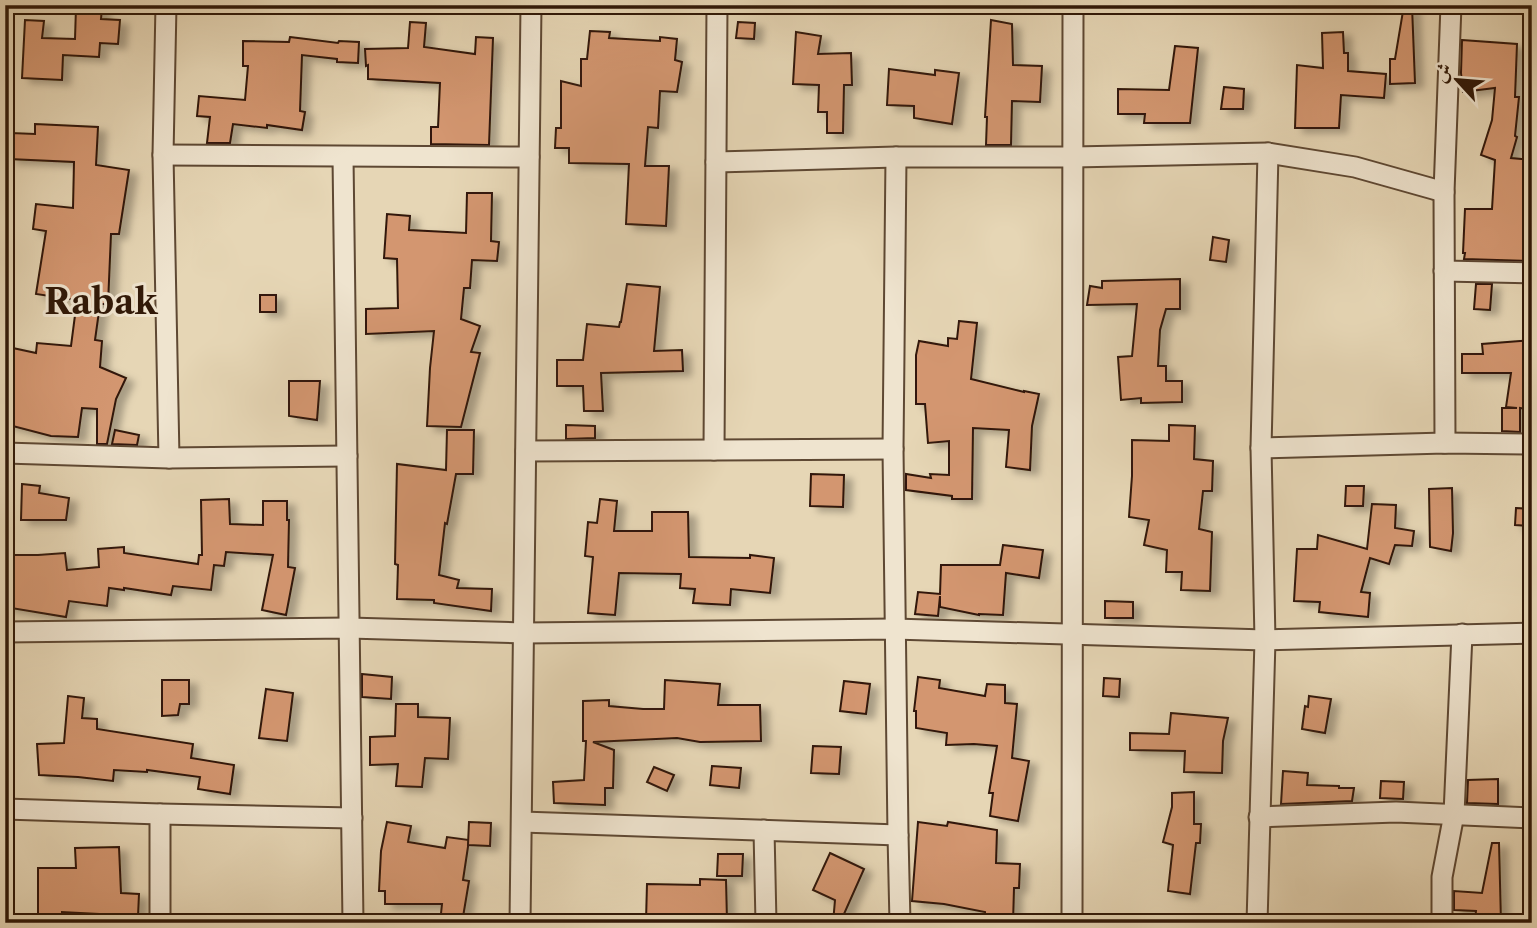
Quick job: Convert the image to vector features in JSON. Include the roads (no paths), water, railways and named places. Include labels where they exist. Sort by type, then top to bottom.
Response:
[{"type":"street","points":[[166,5],[163,155],[169,458]]},
{"type":"street","points":[[520,923],[531,5]]},
{"type":"street","points":[[714,450],[717,5]]},
{"type":"street","points":[[1072,923],[1073,5]]},
{"type":"street","points":[[1445,443],[1444,192],[1451,5]]},
{"type":"street","points":[[716,162],[1268,153],[1355,167],[1444,192]]},
{"type":"street","points":[[1257,923],[1265,640],[1261,448],[1268,153]]},
{"type":"street","points":[[163,155],[529,157]]},
{"type":"street","points":[[343,157],[353,923]]},
{"type":"street","points":[[896,157],[892,449],[900,923]]},
{"type":"street","points":[[1444,271],[1532,273]]},
{"type":"street","points":[[1261,448],[1445,443],[1532,444]]},
{"type":"street","points":[[526,451],[892,449]]},
{"type":"street","points":[[5,453],[169,458],[347,457]]},
{"type":"street","points":[[5,632],[349,628],[524,633],[894,629],[1265,640],[1532,633]]},
{"type":"street","points":[[1442,923],[1442,877],[1454,814],[1462,634]]},
{"type":"street","points":[[5,809],[352,818]]},
{"type":"street","points":[[1259,817],[1396,812],[1532,818]]},
{"type":"street","points":[[160,814],[160,923]]},
{"type":"street","points":[[522,822],[898,835]]},
{"type":"street","points":[[764,830],[766,923]]},
{"type":"district","name":"Rabak","points":[[101,301]]}]
